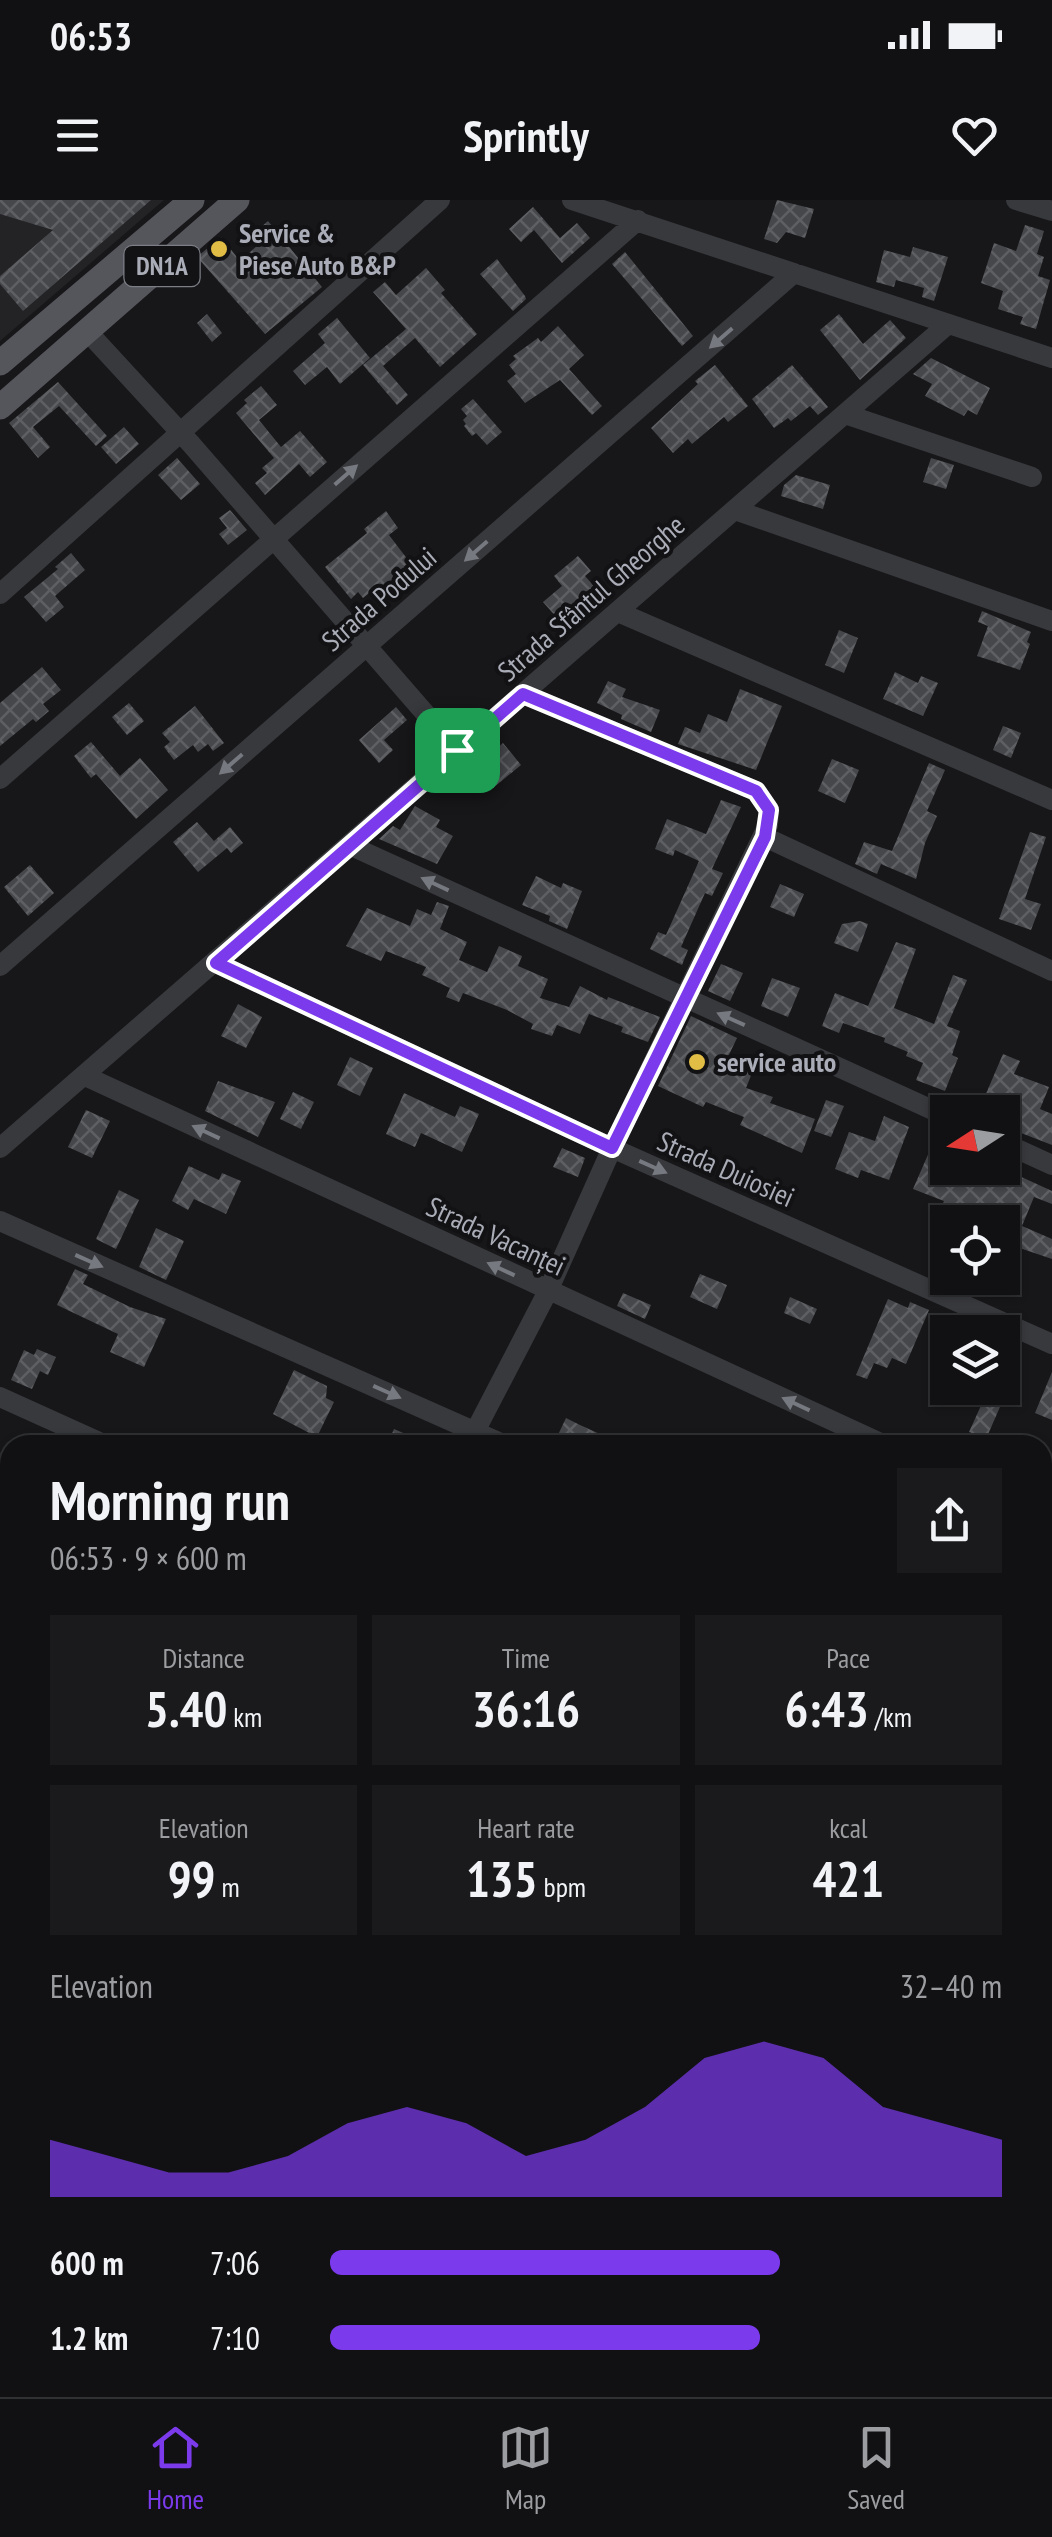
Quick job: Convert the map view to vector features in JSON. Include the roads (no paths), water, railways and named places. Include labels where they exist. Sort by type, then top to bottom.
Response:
[{"type":"main road","name":"DN1A","points":[[0,363],[192,200]]},
{"type":"main road","name":"DN1A","points":[[0,407],[237,200]]},
{"type":"street","points":[[0,594],[440,200]]},
{"type":"street","points":[[572,200],[1052,358]]},
{"type":"street","points":[[1016,200],[1052,211]]},
{"type":"street","points":[[0,779],[638,220]]},
{"type":"street","name":"Strada Podului","points":[[0,966],[794,273]]},
{"type":"street","name":"Strada Sfântul Gheorghe","points":[[0,1148],[947,325]]},
{"type":"street","points":[[88,331],[457,750]]},
{"type":"street","points":[[0,363],[26,384]]},
{"type":"street","points":[[845,414],[1032,478]]},
{"type":"street","points":[[735,510],[1052,622]]},
{"type":"street","points":[[618,612],[1052,800]]},
{"type":"street","points":[[473,1435],[548,1291],[612,1148],[765,837],[769,810],[756,791],[523,694]]},
{"type":"street","points":[[765,837],[1052,971]]},
{"type":"street","points":[[349,845],[930,1109]]},
{"type":"street","name":"Strada Duiosiei","points":[[216,963],[612,1148],[1052,1344]]},
{"type":"street","name":"Strada Vacanței","points":[[85,1076],[863,1435]]},
{"type":"street","points":[[1020,1150],[1052,1165]]},
{"type":"street","points":[[0,1222],[464,1435]]},
{"type":"street","points":[[0,1397],[84,1435]]},
{"type":"place","name":"Service & Piese Auto B&P","points":[[219,249]]},
{"type":"place","name":"service auto","points":[[697,1062]]}]
